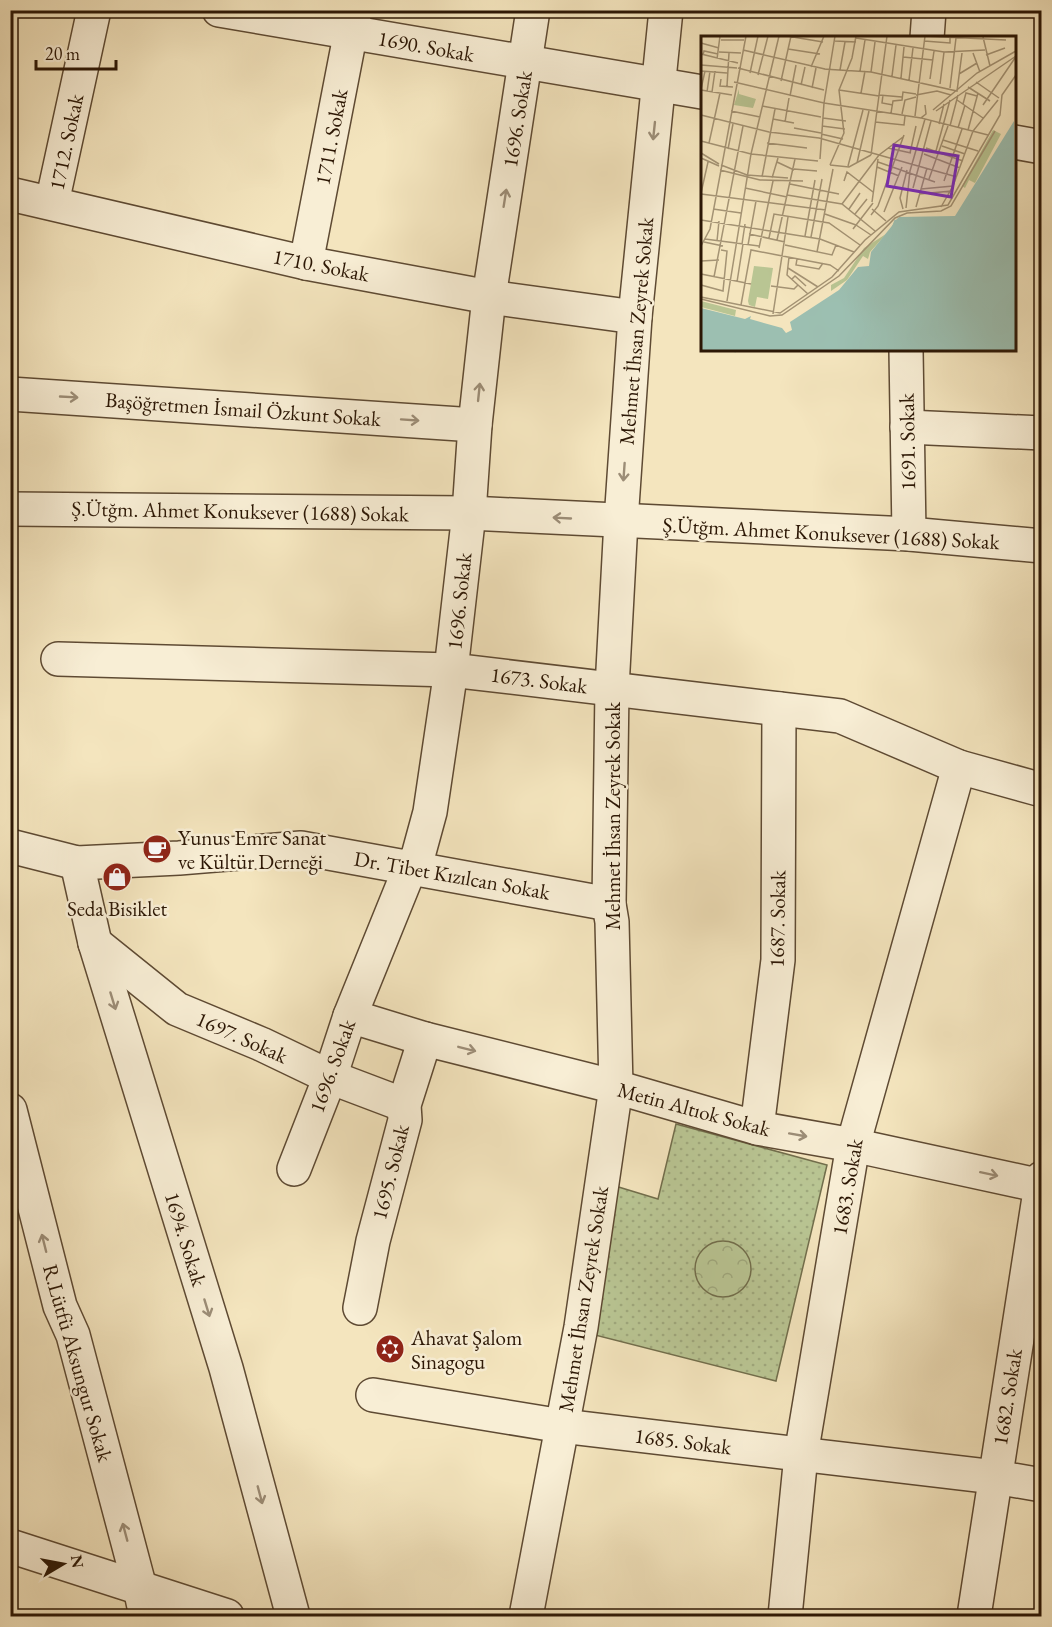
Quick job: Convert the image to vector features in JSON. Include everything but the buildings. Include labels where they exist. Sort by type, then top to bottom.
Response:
[{"type":"street","name":"1712. Sokak","points":[[52,204],[94,10]]},
{"type":"street","name":"1690. Sokak","points":[[219,10],[353,22],[526,63],[701,92]]},
{"type":"street","name":"1696. Sokak","points":[[294,1169],[330,1077],[350,1016],[410,868],[418,856],[430,812],[451,670],[469,513],[475,425],[489,297],[533,10]]},
{"type":"street","name":"Mehmet İhsan Zeyrek Sokak","points":[[526,1617],[581,1327],[616,1087],[612,922],[609,904],[612,688],[635,317],[666,10]]},
{"type":"street","points":[[927,36],[929,10]]},
{"type":"street","name":"1711. Sokak","points":[[306,263],[353,22]]},
{"type":"street","points":[[1016,142],[1041,147]]},
{"type":"street","name":"1710. Sokak","points":[[10,194],[306,263],[489,297],[635,317]]},
{"type":"street","name":"1691. Sokak","points":[[906,351],[909,534]]},
{"type":"street","name":"Başöğretmen İsmail Özkunt Sokak","points":[[10,394],[475,425]]},
{"type":"street","points":[[907,427],[1041,433]]},
{"type":"street","name":"Ş.Ütğm. Ahmet Konuksever (1688) Sokak","points":[[10,509],[469,513],[909,534],[1041,546]]},
{"type":"street","name":"1673. Sokak","points":[[58,659],[451,670],[840,716],[959,767],[1041,790]]},
{"type":"street","name":"1687. Sokak","points":[[757,1128],[778,960],[779,709]]},
{"type":"street","name":"1683. Sokak","points":[[785,1617],[801,1455],[853,1145],[959,767]]},
{"type":"street","name":"Dr. Tibet Kızılcan Sokak","points":[[10,846],[77,863],[179,858],[301,848],[609,904]]},
{"type":"street","name":"1694. Sokak","points":[[77,863],[95,943],[226,1368],[292,1617]]},
{"type":"street","name":"1697. Sokak","points":[[95,943],[177,1009],[261,1044],[330,1077],[404,1105]]},
{"type":"street","name":"Metin Altıok Sokak","points":[[350,1016],[425,1039],[616,1087],[757,1128],[1041,1183]]},
{"type":"street","name":"1695. Sokak","points":[[360,1308],[372,1241],[405,1120],[404,1105],[425,1039]]},
{"type":"street","name":"R.Lütfü Aksungur Sokak","points":[[10,1110],[60,1306],[73,1335],[143,1602]]},
{"type":"street","name":"1682. Sokak","points":[[974,1617],[1041,1183]]},
{"type":"street","name":"1685. Sokak","points":[[373,1395],[562,1426],[995,1477],[1041,1485]]},
{"type":"street","points":[[10,1546],[143,1602],[227,1617]]},
{"type":"green space","points":[[676,1124],[827,1165],[776,1381],[591,1334],[612,1185],[658,1199]]},
{"type":"green space","points":[[717,1241],[729,1241],[739,1245],[747,1253],[751,1269],[747,1285],[739,1293],[729,1297],[717,1297],[707,1293],[699,1285],[695,1275],[695,1263],[699,1253],[707,1245]]},
{"type":"place","name":"Yunus Emre Sanat ve Kültür Derneği","points":[[157,849]]},
{"type":"place","name":"Seda Bisiklet","points":[[117,877]]},
{"type":"place","name":"Ahavat Şalom Sinagogu","points":[[390,1349]]}]
